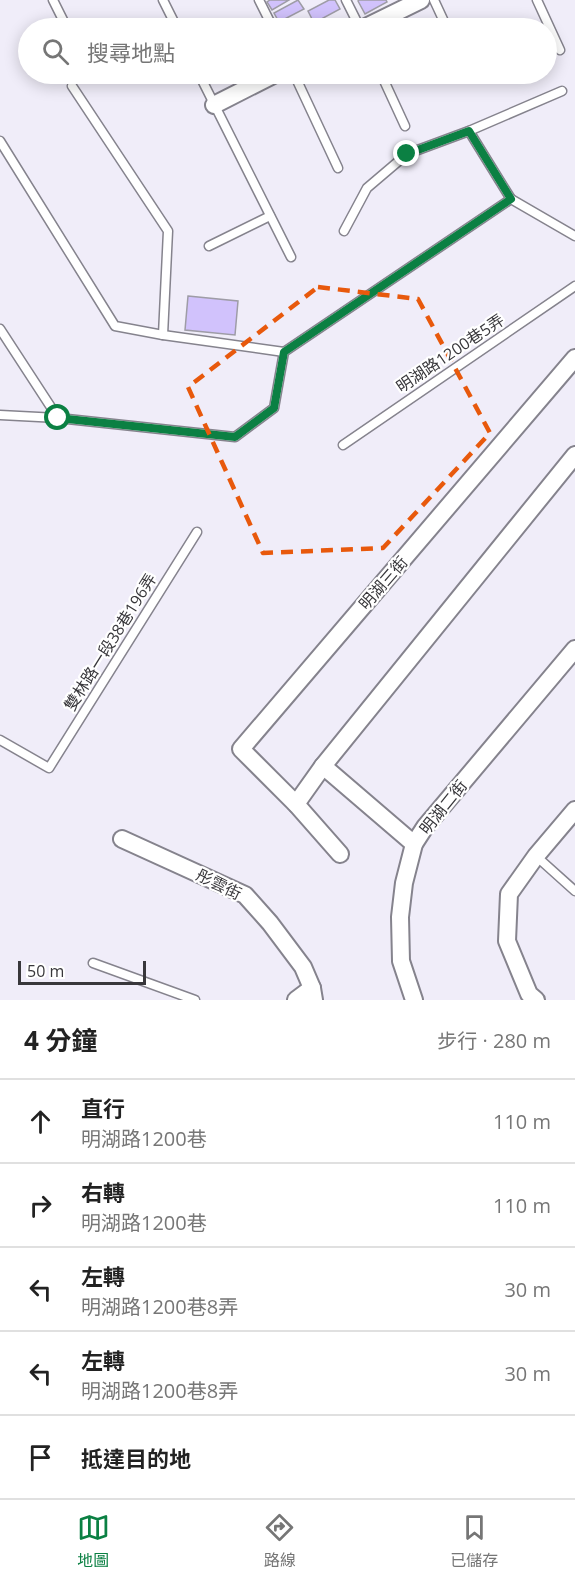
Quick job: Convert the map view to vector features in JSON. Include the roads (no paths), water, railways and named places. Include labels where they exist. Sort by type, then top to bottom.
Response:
[{"type":"street","points":[[383,18],[421,0]]},
{"type":"street","points":[[214,105],[255,84]]},
{"type":"street","name":"明湖三街","points":[[340,854],[296,804],[241,748],[575,358]]},
{"type":"street","points":[[296,804],[323,766],[575,455]]},
{"type":"street","name":"明湖二街","points":[[414,1000],[402,961],[400,916],[404,883],[414,844],[425,827],[575,649]]},
{"type":"street","points":[[323,766],[414,844]]},
{"type":"street","points":[[536,1000],[529,994],[507,940],[509,894],[536,856],[575,810]]},
{"type":"street","name":"彤雲街","points":[[122,839],[245,895],[270,923],[303,967],[313,994],[296,1000]]},
{"type":"lane","points":[[53,0],[62,18]]},
{"type":"lane","points":[[163,0],[172,18]]},
{"type":"lane","points":[[259,0],[268,18]]},
{"type":"lane","points":[[346,0],[356,18]]},
{"type":"lane","points":[[434,0],[442,18]]},
{"type":"lane","points":[[537,0],[545,18]]},
{"type":"lane","points":[[557,43],[560,50]]},
{"type":"lane","points":[[204,84],[291,257]]},
{"type":"lane","points":[[299,84],[338,168]]},
{"type":"lane","points":[[386,84],[405,126]]},
{"type":"lane","points":[[72,86],[168,231],[164,335]]},
{"type":"lane","points":[[344,231],[367,188],[407,154],[469,131],[562,91]]},
{"type":"lane","points":[[469,131],[511,199],[575,236]]},
{"type":"lane","points":[[0,141],[115,326],[284,352],[511,199]]},
{"type":"lane","points":[[209,246],[270,216]]},
{"type":"lane","name":"明湖路1200巷5弄","points":[[343,445],[575,286]]},
{"type":"lane","points":[[0,329],[58,418]]},
{"type":"lane","points":[[0,415],[58,418],[235,437],[274,408],[284,352]]},
{"type":"lane","name":"雙林路一段38巷196弄","points":[[0,740],[49,768],[197,532]]},
{"type":"lane","points":[[536,856],[575,891]]},
{"type":"lane","points":[[93,963],[195,1000]]}]
